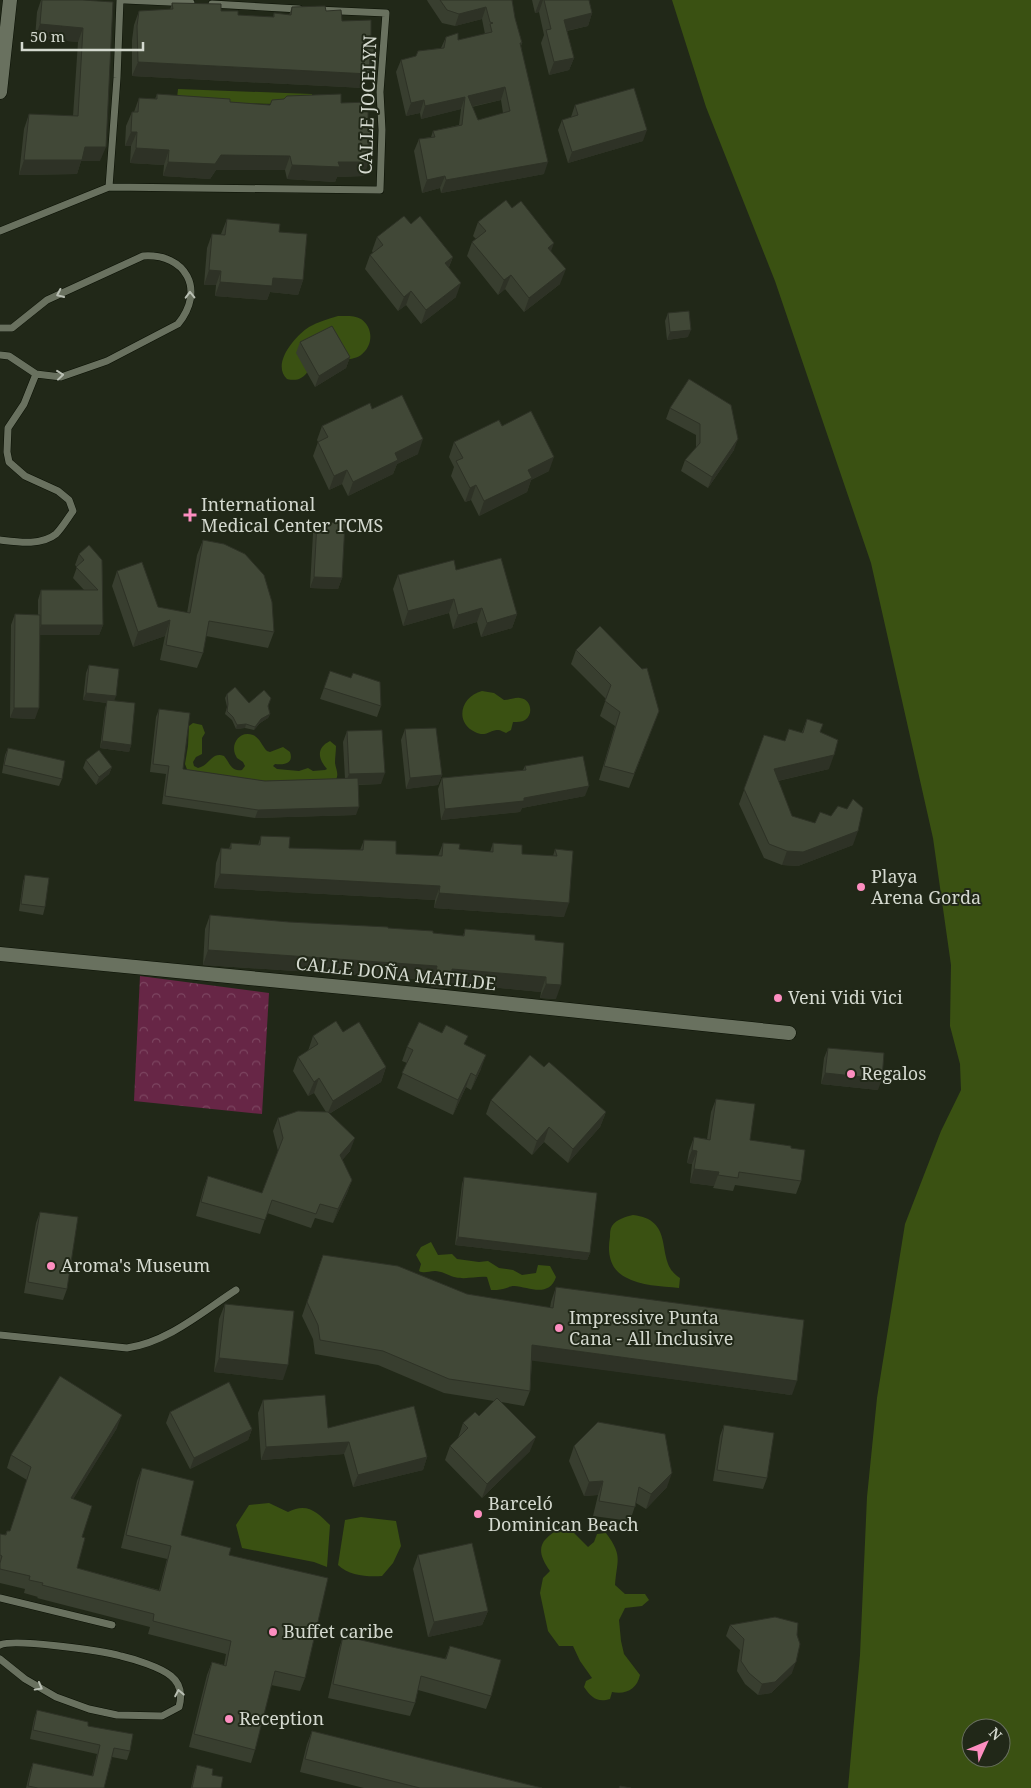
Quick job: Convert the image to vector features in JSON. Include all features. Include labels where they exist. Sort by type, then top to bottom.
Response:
[{"type":"street","points":[[0,92],[10,0]]},
{"type":"street","name":"CALLE DOÑA MATILDE","points":[[0,954],[406,993],[789,1033]]},
{"type":"lane","points":[[109,187],[117,78],[120,0]]},
{"type":"lane","name":"CALLE JOCELYN","points":[[0,231],[109,187],[380,190],[382,130],[380,92],[386,13],[125,0]]},
{"type":"lane","points":[[0,328],[12,328],[47,300],[142,256],[156,255],[168,258],[179,266],[187,276],[191,288],[191,302],[186,314],[178,324],[107,361],[61,377],[36,374],[8,356],[0,355]]},
{"type":"lane","points":[[0,540],[38,541],[55,534],[73,511],[69,500],[58,491],[25,476],[9,462],[7,452],[8,428],[24,404],[36,374]]},
{"type":"lane","points":[[0,1336],[127,1348],[141,1346],[164,1337],[236,1290]]},
{"type":"lane","points":[[0,1598],[112,1625]]},
{"type":"lane","points":[[0,1645],[4,1643],[29,1643],[122,1656],[159,1669],[171,1676],[178,1685],[181,1695],[179,1707],[162,1716],[117,1715],[89,1710],[56,1697],[25,1679],[0,1659]]},
{"type":"green space","points":[[140,976],[269,993],[262,1114],[134,1101]]},
{"type":"shaded area","points":[[672,0],[1031,0],[1031,1788],[848,1788],[860,1655],[867,1497],[877,1398],[905,1224],[941,1131],[961,1090],[960,1064],[950,1026],[951,965],[933,838],[871,563],[775,281],[706,107]]},
{"type":"shaded area","points":[[178,89],[312,94],[312,103],[261,104],[177,98]]},
{"type":"shaded area","points":[[338,316],[356,317],[365,323],[370,332],[370,342],[365,351],[352,359],[316,365],[301,378],[287,379],[283,373],[283,358],[292,343],[309,327]]},
{"type":"shaded area","points":[[482,691],[494,693],[504,700],[524,699],[529,704],[530,714],[524,721],[513,722],[511,730],[506,733],[495,730],[479,734],[468,728],[462,716],[465,704],[469,698]]},
{"type":"shaded area","points":[[193,723],[202,725],[205,733],[202,738],[202,754],[196,757],[193,762],[194,766],[198,768],[205,765],[216,755],[220,755],[224,756],[235,770],[242,770],[245,766],[237,758],[234,746],[238,738],[248,734],[257,738],[267,751],[270,752],[283,747],[290,752],[291,759],[285,764],[275,764],[273,766],[277,769],[299,771],[308,768],[313,771],[327,769],[320,758],[320,754],[322,747],[330,741],[336,746],[335,763],[337,778],[336,780],[260,781],[188,772],[185,764],[189,726]]},
{"type":"shaded area","points":[[633,1215],[647,1218],[656,1225],[661,1233],[672,1271],[680,1278],[679,1288],[651,1285],[631,1280],[616,1270],[609,1255],[611,1227],[619,1220]]},
{"type":"shaded area","points":[[431,1242],[438,1255],[452,1254],[457,1259],[479,1262],[488,1261],[499,1268],[513,1270],[522,1275],[536,1273],[538,1265],[550,1266],[556,1277],[549,1287],[544,1289],[538,1290],[511,1286],[491,1290],[487,1277],[458,1278],[437,1271],[421,1272],[419,1271],[421,1264],[416,1255],[421,1247]]},
{"type":"shaded area","points":[[269,1503],[288,1512],[306,1508],[321,1516],[330,1525],[327,1567],[314,1562],[242,1548],[236,1525],[249,1505]]},
{"type":"shaded area","points":[[361,1517],[396,1521],[401,1546],[393,1563],[382,1576],[353,1574],[338,1565],[345,1520]]},
{"type":"shaded area","points":[[561,1528],[569,1528],[588,1547],[594,1542],[597,1534],[606,1533],[615,1547],[618,1558],[615,1585],[625,1594],[645,1594],[649,1600],[642,1606],[625,1608],[619,1620],[624,1654],[640,1675],[634,1687],[622,1693],[612,1692],[610,1699],[598,1700],[589,1694],[584,1687],[586,1681],[592,1678],[580,1661],[573,1646],[559,1646],[548,1631],[540,1593],[543,1578],[550,1571],[545,1564],[541,1551],[544,1541]]},
{"type":"building","points":[[42,0],[113,2],[106,147],[85,147],[82,160],[24,160],[29,114],[78,116],[83,28],[40,24]]},
{"type":"building","points":[[440,0],[512,0],[522,43],[520,43],[548,162],[446,180],[445,176],[427,180],[419,139],[435,137],[433,131],[462,125],[465,97],[425,106],[424,100],[411,103],[401,60],[416,56],[418,51],[444,48],[446,37],[458,33],[458,40],[492,32],[490,24],[493,23],[490,22],[486,7],[459,14],[447,10]],"holes":[[[505,87],[510,111],[478,120],[468,96]]]},
{"type":"building","points":[[544,0],[589,0],[592,13],[564,20],[574,58],[554,62],[546,30],[551,29]]},
{"type":"building","points":[[172,3],[221,4],[221,11],[238,11],[238,15],[274,17],[274,13],[291,15],[292,7],[325,6],[326,11],[341,10],[342,21],[371,20],[371,37],[375,37],[374,58],[370,59],[369,74],[138,62],[137,26],[139,11],[173,9]]},
{"type":"building","points":[[634,88],[647,130],[572,152],[562,120],[578,115],[575,105]]},
{"type":"building","points":[[157,94],[230,99],[230,102],[270,105],[272,100],[284,99],[287,96],[341,94],[341,103],[368,102],[368,122],[373,121],[374,142],[368,142],[369,162],[338,162],[340,167],[292,165],[290,156],[221,155],[215,164],[168,162],[169,150],[136,148],[137,132],[131,132],[132,112],[138,112],[139,98],[157,99]]},
{"type":"building","points":[[506,200],[512,208],[521,201],[554,243],[548,248],[566,269],[529,298],[511,275],[504,280],[472,242],[486,231],[478,222]]},
{"type":"building","points":[[404,216],[411,224],[420,216],[453,257],[445,263],[461,283],[426,310],[411,291],[404,297],[370,255],[383,245],[377,237]]},
{"type":"building","points":[[227,219],[280,224],[279,232],[307,234],[303,280],[273,278],[272,286],[220,282],[221,271],[209,270],[212,234],[225,235]]},
{"type":"building","points":[[689,311],[691,330],[670,332],[668,313]]},
{"type":"building","points":[[332,326],[350,357],[319,376],[300,342]]},
{"type":"building","points":[[689,379],[731,405],[738,439],[712,477],[685,460],[700,443],[700,424],[670,408]]},
{"type":"building","points":[[402,395],[423,439],[395,453],[398,460],[353,482],[347,470],[334,476],[318,442],[328,437],[322,426],[370,403],[372,409]]},
{"type":"building","points":[[531,411],[554,457],[528,470],[532,478],[484,501],[476,485],[470,488],[456,461],[463,458],[454,442],[499,420],[502,426]]},
{"type":"building","points":[[317,522],[345,523],[342,578],[314,577]]},
{"type":"building","points":[[203,540],[224,544],[245,554],[264,575],[272,602],[274,632],[209,621],[203,653],[166,645],[170,620],[138,632],[117,571],[142,562],[158,607],[190,613]]},
{"type":"building","points":[[89,545],[102,560],[103,625],[41,625],[41,590],[98,590],[76,567],[84,560],[79,554]]},
{"type":"building","points":[[501,558],[517,614],[487,623],[482,608],[458,615],[454,599],[408,611],[398,575],[454,560],[456,570]]},
{"type":"building","points":[[15,614],[40,615],[39,708],[14,708]]},
{"type":"building","points":[[600,626],[642,669],[647,668],[659,711],[634,774],[604,766],[620,712],[605,701],[611,685],[576,650]]},
{"type":"building","points":[[89,665],[119,669],[116,696],[86,693]]},
{"type":"building","points":[[330,671],[351,678],[353,673],[380,682],[381,706],[324,688]]},
{"type":"building","points":[[235,687],[249,703],[264,690],[271,698],[268,706],[270,714],[261,719],[255,727],[246,724],[237,725],[227,711],[227,694]]},
{"type":"building","points":[[107,700],[135,703],[131,745],[102,741]]},
{"type":"building","points":[[159,709],[190,713],[183,769],[265,781],[358,778],[359,807],[258,810],[165,796],[169,766],[153,764]]},
{"type":"building","points":[[807,719],[823,724],[820,732],[838,740],[834,755],[774,769],[792,816],[815,823],[820,812],[831,816],[838,806],[847,809],[853,799],[863,808],[858,831],[803,852],[787,851],[769,844],[744,789],[764,735],[785,741],[789,729],[803,733]]},
{"type":"building","points":[[436,728],[442,775],[410,778],[405,729]]},
{"type":"building","points":[[382,730],[385,773],[349,774],[347,731]]},
{"type":"building","points":[[8,748],[65,761],[62,779],[4,765]]},
{"type":"building","points":[[99,750],[112,767],[99,777],[86,760]]},
{"type":"building","points":[[583,756],[589,786],[524,798],[524,801],[445,809],[442,778],[526,770],[525,766]]},
{"type":"building","points":[[261,836],[290,837],[289,848],[363,850],[364,840],[396,841],[396,854],[442,856],[443,843],[460,844],[459,849],[493,852],[493,843],[522,845],[522,854],[557,856],[555,849],[573,851],[569,903],[439,893],[440,886],[220,874],[221,848],[231,849],[231,843],[260,845]]},
{"type":"building","points":[[25,875],[49,878],[45,907],[21,904]]},
{"type":"building","points":[[210,915],[289,922],[388,927],[464,936],[465,929],[535,935],[535,940],[564,943],[561,985],[546,984],[546,977],[452,969],[452,974],[436,972],[437,966],[208,950]]},
{"type":"building","points":[[336,1021],[343,1032],[359,1022],[386,1067],[333,1101],[319,1078],[314,1082],[298,1057],[318,1044],[313,1036]]},
{"type":"building","points":[[419,1022],[442,1033],[446,1025],[468,1036],[464,1044],[486,1055],[476,1076],[471,1073],[458,1100],[402,1073],[413,1050],[407,1047]]},
{"type":"building","points":[[828,1048],[884,1053],[882,1079],[825,1073]]},
{"type":"building","points":[[530,1055],[544,1067],[549,1062],[606,1112],[573,1149],[549,1127],[537,1141],[491,1100]]},
{"type":"building","points":[[716,1099],[755,1104],[750,1140],[805,1150],[801,1181],[739,1172],[738,1178],[718,1175],[719,1172],[694,1169],[697,1151],[692,1150],[694,1137],[710,1140]]},
{"type":"building","points":[[298,1111],[328,1112],[355,1138],[340,1155],[352,1180],[338,1209],[320,1204],[316,1214],[272,1200],[265,1220],[201,1202],[208,1176],[262,1193],[283,1138],[278,1118]]},
{"type":"building","points":[[464,1177],[597,1193],[590,1253],[458,1237]]},
{"type":"building","points":[[40,1212],[78,1217],[67,1289],[28,1282]]},
{"type":"building","points":[[323,1255],[398,1266],[467,1294],[553,1308],[556,1287],[804,1320],[797,1381],[532,1345],[530,1391],[449,1379],[383,1351],[320,1340],[318,1325],[307,1302]]},
{"type":"building","points":[[225,1304],[294,1311],[288,1365],[219,1358]]},
{"type":"building","points":[[60,1376],[122,1415],[71,1498],[92,1506],[82,1537],[85,1538],[77,1568],[160,1591],[171,1546],[126,1535],[142,1468],[194,1481],[181,1535],[231,1548],[229,1555],[328,1578],[305,1678],[275,1671],[255,1750],[194,1734],[212,1662],[226,1666],[231,1641],[153,1621],[154,1614],[42,1585],[43,1583],[29,1580],[30,1576],[0,1569],[2,1556],[0,1555],[0,1534],[6,1535],[7,1531],[10,1531],[31,1467],[11,1455]]},
{"type":"building","points":[[229,1382],[252,1429],[194,1458],[170,1412]]},
{"type":"building","points":[[325,1395],[328,1428],[414,1406],[427,1457],[358,1475],[349,1442],[266,1447],[263,1400]]},
{"type":"building","points":[[497,1398],[536,1437],[487,1484],[450,1446],[468,1428],[463,1423],[475,1412],[479,1416]]},
{"type":"building","points":[[598,1422],[665,1434],[672,1473],[651,1494],[639,1487],[635,1507],[599,1501],[603,1481],[589,1482],[574,1446]]},
{"type":"building","points":[[724,1425],[774,1433],[767,1478],[717,1470]]},
{"type":"building","points":[[472,1543],[488,1611],[434,1622],[418,1555]]},
{"type":"building","points":[[775,1617],[798,1623],[797,1635],[800,1644],[796,1662],[775,1682],[762,1684],[749,1673],[741,1661],[744,1639],[730,1625]]},
{"type":"building","points":[[343,1636],[446,1659],[450,1646],[501,1660],[491,1696],[421,1676],[415,1703],[333,1684]]},
{"type":"building","points":[[37,1710],[88,1722],[88,1726],[133,1734],[130,1751],[114,1748],[104,1788],[38,1788],[28,1786],[33,1763],[93,1776],[100,1745],[33,1730]]},
{"type":"building","points":[[312,1731],[542,1788],[420,1788],[305,1759]]},
{"type":"building","points":[[197,1765],[213,1769],[212,1775],[223,1777],[221,1788],[192,1788]]},
{"type":"place","name":"International Medical Center TCMS","points":[[190,515]]},
{"type":"place","name":"Playa Arena Gorda","points":[[861,887]]},
{"type":"place","name":"Veni Vidi Vici","points":[[778,998]]},
{"type":"place","name":"Regalos","points":[[851,1074]]},
{"type":"place","name":"Aroma's Museum","points":[[51,1266]]},
{"type":"place","name":"Impressive Punta Cana - All Inclusive","points":[[559,1328]]},
{"type":"place","name":"Barceló Dominican Beach","points":[[478,1514]]},
{"type":"place","name":"Buffet caribe","points":[[273,1632]]},
{"type":"place","name":"Reception","points":[[229,1719]]}]
